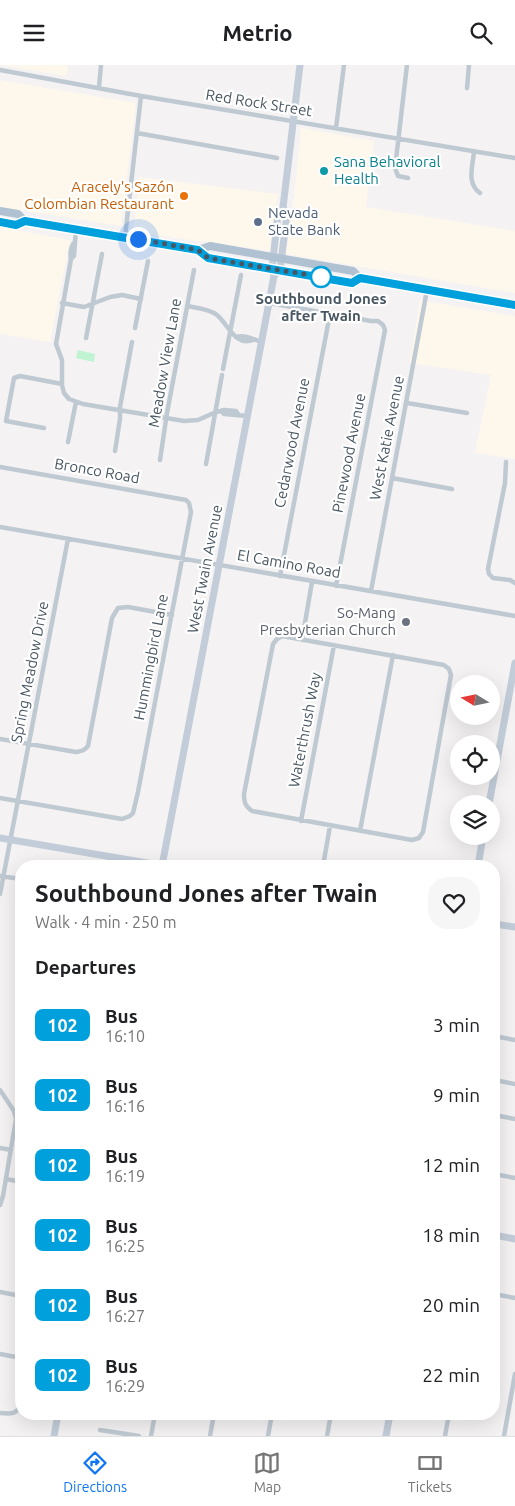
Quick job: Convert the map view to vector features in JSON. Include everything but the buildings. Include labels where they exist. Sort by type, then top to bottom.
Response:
[{"type":"main road","points":[[0,211],[18,214],[25,221]]},
{"type":"main road","points":[[0,222],[16,225],[25,221],[198,250],[210,246],[353,271],[360,278],[515,305]]},
{"type":"main road","points":[[198,250],[208,258],[276,272],[352,283],[360,278]]},
{"type":"street","points":[[99,87],[101,65]]},
{"type":"street","name":"West Twain Avenue","points":[[164,860],[287,214],[283,207],[300,65]]},
{"type":"street","points":[[336,128],[344,65]]},
{"type":"street","points":[[407,65],[395,168],[398,175],[408,178]]},
{"type":"street","points":[[467,88],[470,65]]},
{"type":"street","name":"Red Rock Street","points":[[0,70],[141,96],[515,158]]},
{"type":"street","points":[[125,237],[141,96]]},
{"type":"street","points":[[137,133],[277,157]]},
{"type":"street","points":[[474,151],[471,180],[474,189],[480,193]]},
{"type":"street","points":[[76,229],[74,243],[76,246],[74,256],[71,259],[62,303],[56,344],[62,360],[64,393],[69,399],[120,411],[184,421],[198,419],[224,409],[248,416]]},
{"type":"street","points":[[86,338],[102,254]]},
{"type":"street","points":[[135,328],[148,261]]},
{"type":"street","name":"Meadow View Lane","points":[[160,460],[194,270]]},
{"type":"street","points":[[223,369],[240,275]]},
{"type":"street","name":"West Katie Avenue","points":[[371,591],[428,290]]},
{"type":"street","points":[[62,303],[84,307],[110,297],[122,295],[141,299]]},
{"type":"street","points":[[269,303],[330,314]]},
{"type":"street","points":[[187,306],[216,314],[236,337],[240,335],[262,342]]},
{"type":"street","name":"Pinewood Avenue","points":[[330,314],[378,321],[385,330],[336,586]]},
{"type":"street","name":"Cedarwood Avenue","points":[[280,576],[330,314]]},
{"type":"street","points":[[115,451],[132,343]]},
{"type":"street","points":[[206,464],[218,411],[222,375]]},
{"type":"street","points":[[44,428],[6,421],[14,378],[20,376],[62,384]]},
{"type":"street","points":[[68,442],[76,402]]},
{"type":"street","points":[[407,403],[467,413]]},
{"type":"street","points":[[506,462],[505,483],[488,569],[489,575],[493,578],[512,579],[515,583]]},
{"type":"street","name":"Bronco Road","points":[[0,467],[186,499],[189,503]]},
{"type":"street","points":[[392,478],[452,489]]},
{"type":"street","name":"Hummingbird Lane","points":[[18,801],[122,819],[130,816],[132,813],[138,792],[183,559],[191,511],[189,503]]},
{"type":"street","name":"El Camino Road","points":[[0,527],[515,616]]},
{"type":"street","name":"Spring Meadow Drive","points":[[0,894],[68,539]]},
{"type":"street","points":[[302,639],[312,582]]},
{"type":"street","points":[[0,739],[76,752],[86,749],[112,618],[118,608],[128,607],[172,615]]},
{"type":"street","points":[[282,636],[302,639],[444,665],[449,669],[451,675],[450,685],[423,832],[419,838],[412,840],[301,821],[252,811],[246,807],[244,794],[273,644],[276,639],[282,636]]},
{"type":"street","name":"Waterthrush Way","points":[[301,821],[334,645]]},
{"type":"street","points":[[360,831],[393,655]]},
{"type":"street","points":[[491,795],[515,663]]},
{"type":"street","points":[[0,798],[18,801]]},
{"type":"street","points":[[324,860],[330,826]]},
{"type":"street","points":[[0,838],[128,860]]},
{"type":"street","points":[[479,860],[482,845]]},
{"type":"street","points":[[2,876],[15,878]]},
{"type":"street","points":[[500,924],[515,927]]},
{"type":"street","points":[[500,1037],[515,1040]]},
{"type":"street","points":[[500,1081],[515,1084]]},
{"type":"street","points":[[0,1090],[15,1113]]},
{"type":"street","points":[[500,1116],[515,1119]]},
{"type":"street","points":[[0,1205],[15,1133]]},
{"type":"street","points":[[0,1148],[11,1150]]},
{"type":"street","points":[[500,1175],[515,1178]]},
{"type":"street","points":[[6,1179],[15,1180]]},
{"type":"street","points":[[500,1236],[515,1239]]},
{"type":"street","points":[[0,1292],[15,1295]]},
{"type":"street","points":[[500,1295],[515,1298]]},
{"type":"street","points":[[0,1354],[15,1357]]},
{"type":"street","points":[[504,1436],[515,1374]]},
{"type":"street","points":[[0,1413],[12,1415],[15,1413]]},
{"type":"street","points":[[54,1436],[57,1420]]},
{"type":"street","points":[[151,1436],[154,1420]]},
{"type":"street","points":[[210,1436],[213,1420]]},
{"type":"street","points":[[268,1436],[271,1420]]},
{"type":"street","points":[[327,1436],[330,1420]]},
{"type":"street","points":[[386,1436],[389,1420]]},
{"type":"street","points":[[445,1436],[448,1420]]},
{"type":"street","points":[[100,1430],[139,1436]]},
{"type":"shaded area","points":[[0,65],[68,65],[66,76]]},
{"type":"shaded area","points":[[0,80],[136,103],[121,226],[0,207]]},
{"type":"shaded area","points":[[301,128],[374,141],[366,207],[515,231],[515,293],[286,254]]},
{"type":"shaded area","points":[[139,177],[278,194],[270,251],[133,232]]},
{"type":"shaded area","points":[[0,227],[70,240],[50,342],[0,334]]},
{"type":"shaded area","points":[[420,300],[515,316],[515,459],[475,453],[491,375],[410,363]]},
{"type":"green space","points":[[78,350],[95,354],[94,362],[76,358]]},
{"type":"bus line","name":"102","points":[[0,222],[16,225],[25,221],[198,250],[208,258],[352,283],[360,278],[515,305]]},
{"type":"place","name":"Sana Behavioral Health","points":[[324,171]]},
{"type":"place","name":"Aracely's Sazón Colombian Restaurant","points":[[184,196]]},
{"type":"place","name":"Nevada State Bank","points":[[258,222]]},
{"type":"place","name":"Southbound Jones after Twain","points":[[321,277]]},
{"type":"place","name":"So-Mang Presbyterian Church","points":[[406,622]]},
{"type":"route","points":[[138,239],[198,250],[208,258],[321,277]]}]
